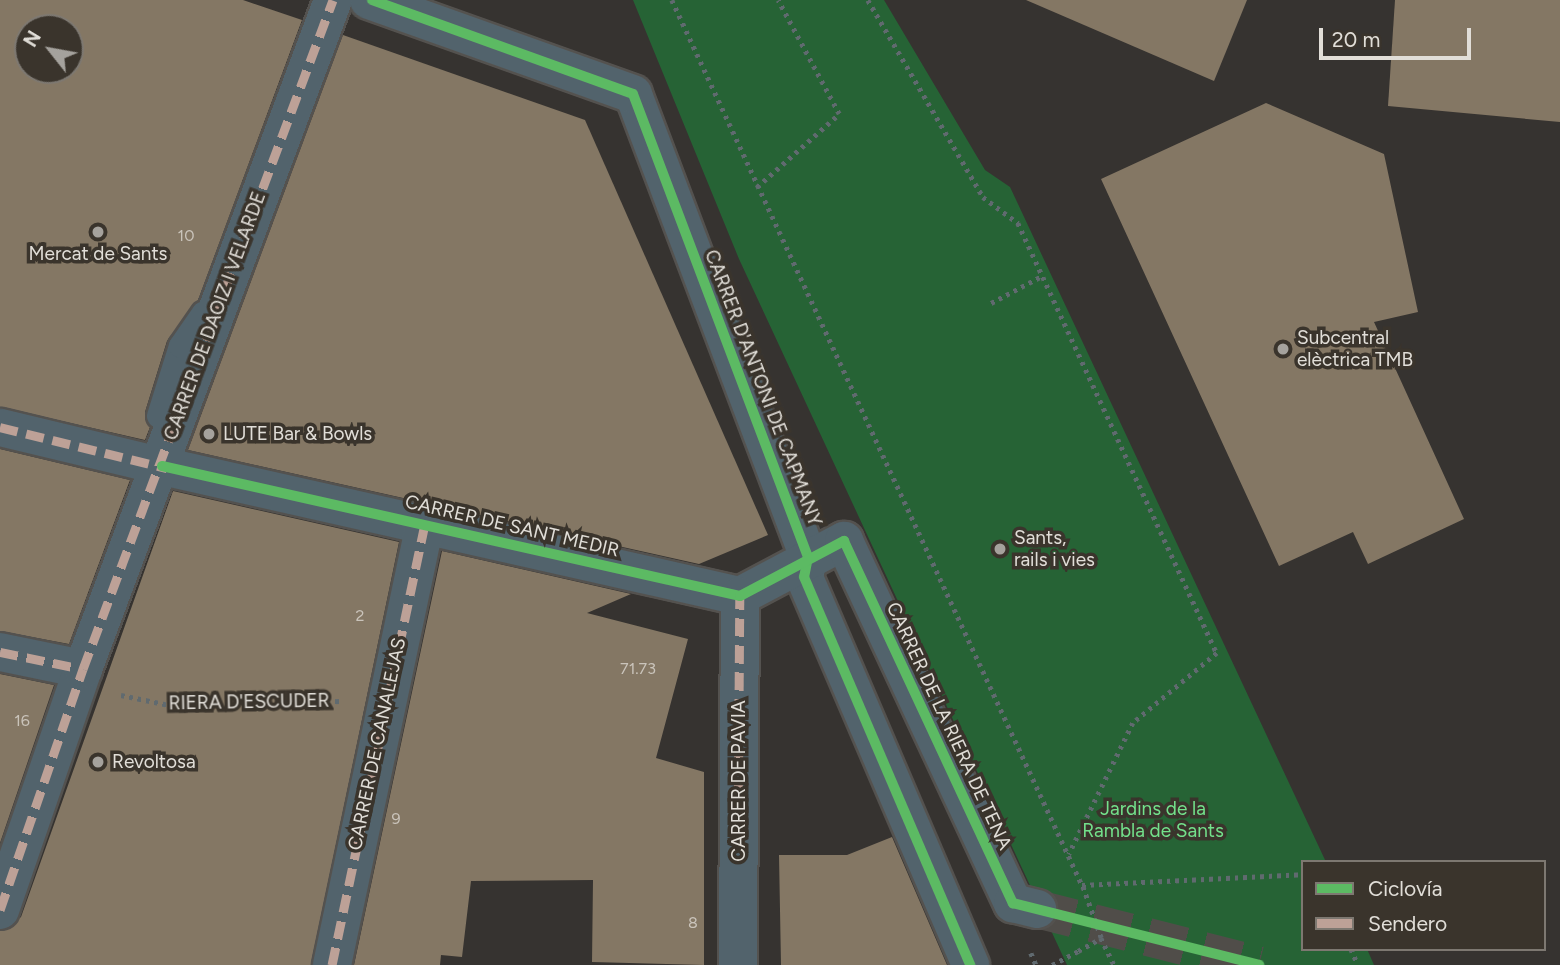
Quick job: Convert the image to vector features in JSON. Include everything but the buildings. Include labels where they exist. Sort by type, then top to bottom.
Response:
[{"type":"street","name":"CARRER DE DAOIZ I VELARDE","points":[[0,910],[83,669],[164,461],[224,284],[332,0]]},
{"type":"street","points":[[369,0],[633,94]]},
{"type":"street","name":"CARRER D'ANTONI DE CAPMANY","points":[[633,94],[808,557],[804,577],[970,965]]},
{"type":"street","name":"CARRER DE SANT MEDIR","points":[[0,427],[164,461],[740,596]]},
{"type":"street","name":"CARRER DE CANALEJAS","points":[[332,965],[385,703],[425,524]]},
{"type":"street","name":"CARRER DE LA RIERA DE TENA","points":[[808,557],[844,541],[1013,903],[1037,909]]},
{"type":"street","points":[[740,596],[808,557]]},
{"type":"street","name":"CARRER DE PAVIA","points":[[738,965],[740,596]]},
{"type":"street","points":[[0,652],[83,669]]},
{"type":"path","points":[[671,0],[1069,855],[1114,965]]},
{"type":"path","points":[[757,187],[839,114],[778,0]]},
{"type":"path","points":[[868,0],[983,197],[1018,223],[1217,653],[1133,723],[1069,855]]},
{"type":"path","points":[[991,303],[1042,276]]},
{"type":"path","points":[[1082,885],[1301,874]]},
{"type":"path","points":[[1052,965],[1101,938]]},
{"type":"green space","name":"Jardins de la Rambla de Sants","points":[[633,0],[884,0],[985,170],[1010,187],[1325,860],[1301,860],[1301,951],[1368,951],[1374,965],[1067,965],[739,259]]},
{"type":"tunnel","points":[[1037,909],[1259,965]]},
{"type":"marked path","points":[[0,910],[83,669],[333,0]]},
{"type":"marked path","points":[[0,427],[167,468]]},
{"type":"marked path","points":[[332,965],[425,524]]},
{"type":"marked path","points":[[738,852],[740,596]]},
{"type":"marked path","points":[[0,652],[83,669]]},
{"type":"cycle path","points":[[372,0],[633,94],[808,557],[804,577],[970,965]]},
{"type":"cycle path","points":[[162,466],[740,596],[844,541],[1013,903],[1259,965]]},
{"type":"place","name":"Mercat de Sants","points":[[98,232]]},
{"type":"place","name":"Subcentral elèctrica TMB","points":[[1283,349]]},
{"type":"place","name":"LUTE Bar & Bowls","points":[[209,434]]},
{"type":"place","name":"Sants, rails i vies","points":[[1000,549]]},
{"type":"place","name":"Revoltosa","points":[[98,762]]}]
